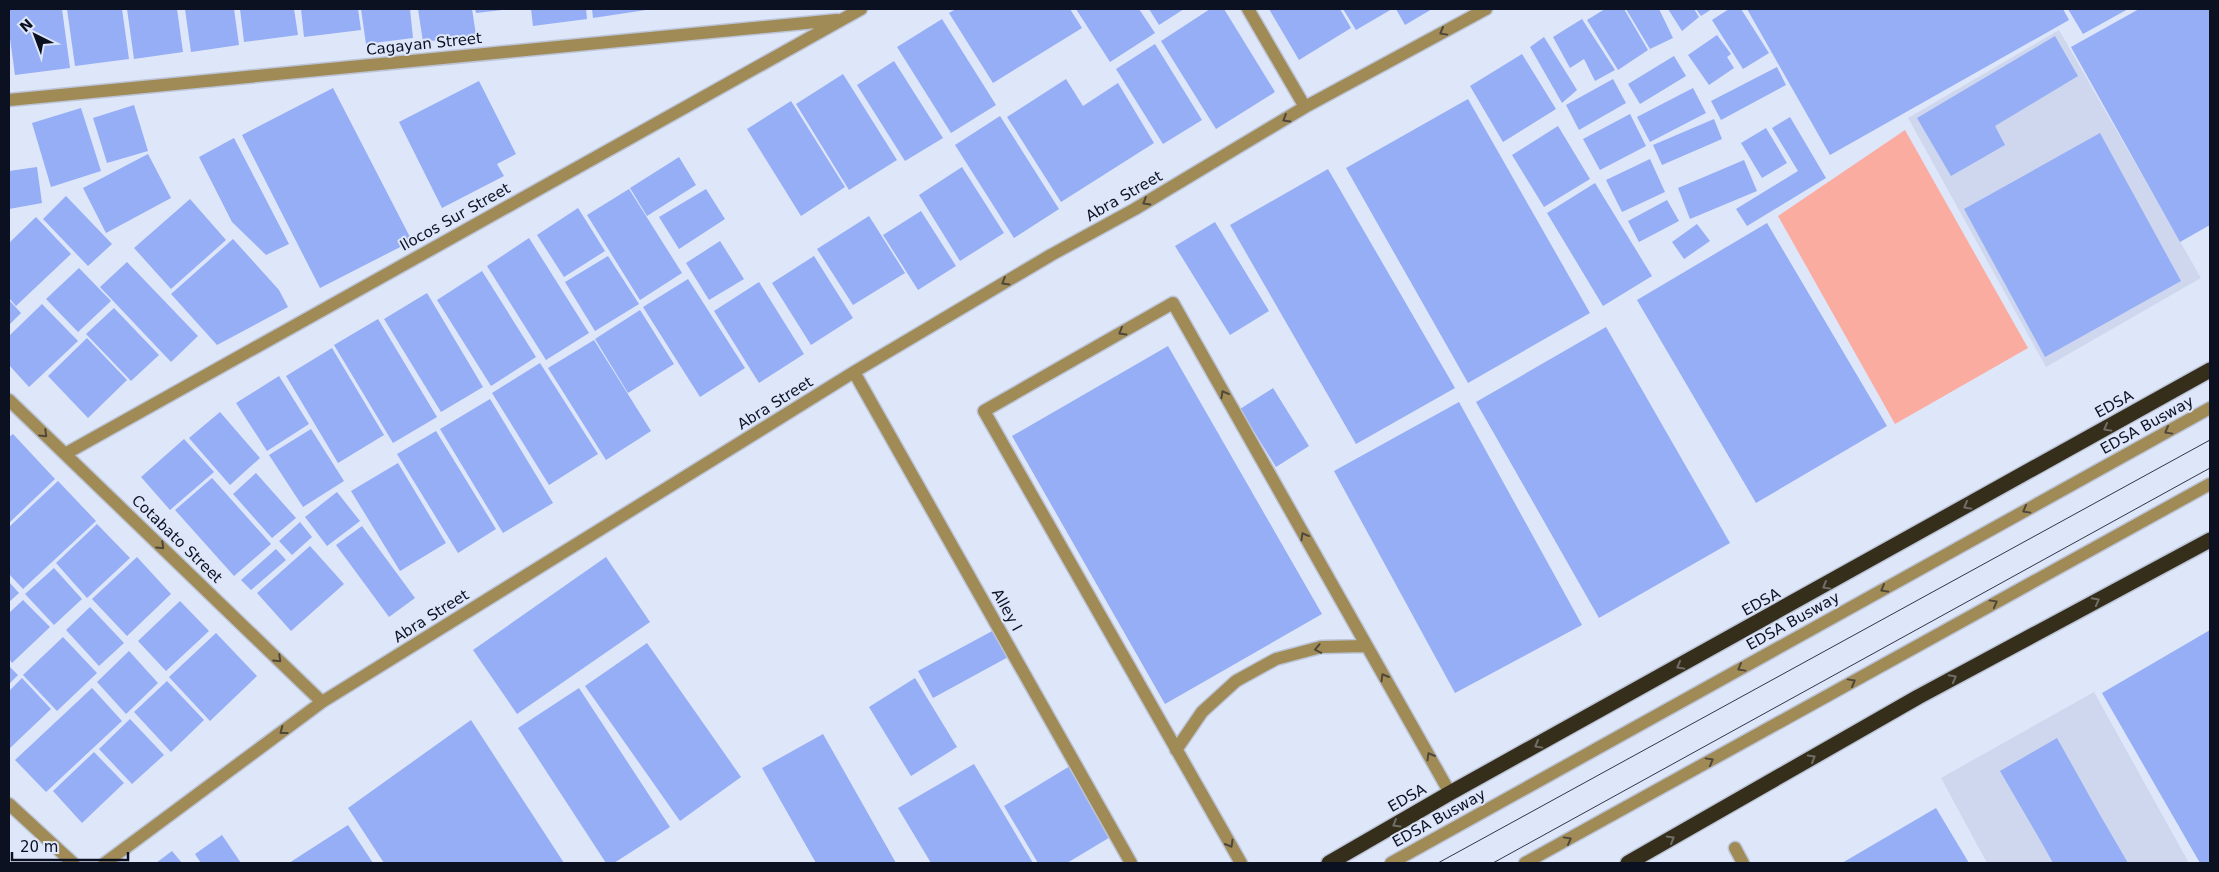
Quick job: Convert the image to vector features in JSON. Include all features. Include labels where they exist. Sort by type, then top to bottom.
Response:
[{"type":"highway","name":"EDSA","points":[[1329,863],[1450,793],[2210,370]]},
{"type":"highway","points":[[1628,863],[1918,697],[2210,540]]},
{"type":"street","name":"Ilocos Sur Street","points":[[65,454],[861,9]]},
{"type":"street","points":[[1248,9],[1305,108]]},
{"type":"street","name":"Abra Street","points":[[105,863],[322,702],[854,372],[1305,108],[1486,9]]},
{"type":"street","name":"Cagayan Street","points":[[9,100],[842,20]]},
{"type":"street","points":[[1241,863],[984,411],[1173,303],[1450,793]]},
{"type":"street","name":"Alley I","points":[[854,372],[1131,863]]},
{"type":"street","name":"Cotabato Street","points":[[9,400],[322,702]]},
{"type":"street","name":"EDSA Busway","points":[[1391,863],[2210,408]]},
{"type":"street","points":[[1525,863],[2210,484]]},
{"type":"street","points":[[1176,750],[1202,712],[1236,681],[1276,659],[1321,647],[1366,646]]},
{"type":"street","points":[[9,804],[73,863]]},
{"type":"street","points":[[1735,848],[1743,863]]},
{"type":"shaded area","points":[[2059,30],[2201,278],[2046,367],[1908,118]]},
{"type":"shaded area","points":[[1905,130],[2028,348],[1895,424],[1778,216]]},
{"type":"shaded area","points":[[2094,692],[2189,863],[1987,863],[1941,778]]},
{"type":"building","points":[[9,9],[62,9],[70,68],[15,75],[9,31]]},
{"type":"building","points":[[67,9],[122,9],[129,59],[75,66]]},
{"type":"building","points":[[127,9],[177,9],[183,52],[134,59]]},
{"type":"building","points":[[185,9],[234,9],[239,45],[191,52]]},
{"type":"building","points":[[240,9],[294,9],[298,35],[244,42]]},
{"type":"building","points":[[301,9],[358,9],[361,30],[304,37]]},
{"type":"building","points":[[361,9],[410,9],[413,38],[366,44]]},
{"type":"building","points":[[418,9],[472,9],[476,35],[423,42]]},
{"type":"building","points":[[475,9],[502,9],[502,10],[476,13]]},
{"type":"building","points":[[531,9],[586,9],[587,19],[533,26]]},
{"type":"building","points":[[592,9],[645,9],[646,10],[593,18]]},
{"type":"building","points":[[956,9],[1070,9],[1082,28],[993,83],[949,13]]},
{"type":"building","points":[[1076,9],[1139,9],[1155,33],[1110,62]]},
{"type":"building","points":[[1149,9],[1184,9],[1159,25]]},
{"type":"building","points":[[1210,9],[1224,9],[1275,92],[1216,129],[1161,41]]},
{"type":"building","points":[[1269,9],[1340,9],[1351,28],[1299,60]]},
{"type":"building","points":[[1343,9],[1392,9],[1356,30]]},
{"type":"building","points":[[1396,9],[1432,9],[1405,25]]},
{"type":"building","points":[[1605,9],[1624,9],[1648,50],[1618,70],[1587,20]]},
{"type":"building","points":[[1626,9],[1659,9],[1673,38],[1650,49]]},
{"type":"building","points":[[1668,9],[1694,9],[1699,17],[1682,31]]},
{"type":"building","points":[[1696,9],[1712,9],[1701,16]]},
{"type":"building","points":[[1729,9],[1741,9],[1769,53],[1743,69],[1712,20]]},
{"type":"building","points":[[1747,9],[2063,9],[2069,20],[1830,155]]},
{"type":"building","points":[[2068,9],[2128,9],[2083,34]]},
{"type":"building","points":[[2139,9],[2210,9],[2210,225],[2180,242],[2071,47]]},
{"type":"building","points":[[942,19],[996,105],[951,133],[897,47]]},
{"type":"building","points":[[1582,19],[1615,70],[1595,81],[1584,59],[1570,68],[1553,37]]},
{"type":"building","points":[[1717,35],[1731,54],[1727,57],[1734,68],[1709,85],[1688,55]]},
{"type":"building","points":[[2055,36],[2078,76],[1995,126],[2005,145],[1951,176],[1917,118]]},
{"type":"building","points":[[1544,37],[1577,90],[1562,103],[1530,47]]},
{"type":"building","points":[[1155,44],[1202,120],[1163,144],[1116,69]]},
{"type":"building","points":[[1522,54],[1556,109],[1503,142],[1470,86]]},
{"type":"building","points":[[1674,56],[1686,76],[1640,104],[1628,84]]},
{"type":"building","points":[[894,61],[943,138],[905,161],[857,85]]},
{"type":"building","points":[[1777,67],[1786,85],[1721,120],[1711,101]]},
{"type":"building","points":[[843,74],[897,160],[849,190],[796,104]]},
{"type":"building","points":[[1066,79],[1083,106],[1118,83],[1154,143],[1061,202],[1007,117]]},
{"type":"building","points":[[1613,79],[1626,103],[1579,130],[1566,105]]},
{"type":"building","points":[[479,81],[516,154],[497,164],[504,176],[442,208],[399,122]]},
{"type":"building","points":[[333,88],[412,241],[320,288],[242,135]]},
{"type":"building","points":[[1693,88],[1706,113],[1650,142],[1637,117]]},
{"type":"building","points":[[1468,99],[1590,313],[1468,383],[1346,168]]},
{"type":"building","points":[[791,101],[845,187],[801,216],[747,129]]},
{"type":"building","points":[[134,105],[148,151],[107,163],[93,118]]},
{"type":"building","points":[[81,108],[101,171],[51,187],[32,123]]},
{"type":"building","points":[[1630,114],[1646,146],[1600,170],[1583,139]]},
{"type":"building","points":[[1000,116],[1059,209],[1014,238],[955,145]]},
{"type":"building","points":[[1790,117],[1826,178],[1747,226],[1736,209],[1798,171],[1772,128]]},
{"type":"building","points":[[1714,119],[1722,139],[1662,165],[1653,145]]},
{"type":"building","points":[[1558,126],[1590,179],[1544,207],[1512,155]]},
{"type":"building","points":[[1766,128],[1787,163],[1762,178],[1741,143]]},
{"type":"building","points":[[2100,133],[2181,281],[2045,357],[1964,209]]},
{"type":"building","points":[[234,138],[289,244],[266,255],[232,222],[199,157]]},
{"type":"building","points":[[148,154],[171,198],[106,233],[83,188]]},
{"type":"building","points":[[679,157],[696,185],[647,216],[630,188]]},
{"type":"building","points":[[1650,159],[1665,192],[1622,212],[1606,180]]},
{"type":"building","points":[[1744,160],[1757,191],[1690,219],[1678,188]]},
{"type":"building","points":[[37,167],[42,203],[9,209],[9,171]]},
{"type":"building","points":[[962,167],[1004,233],[960,261],[919,195]]},
{"type":"building","points":[[1328,169],[1455,388],[1356,444],[1230,225]]},
{"type":"building","points":[[1595,183],[1652,276],[1603,306],[1547,213]]},
{"type":"building","points":[[629,189],[682,273],[640,300],[587,215]]},
{"type":"building","points":[[706,189],[725,219],[679,249],[659,217]]},
{"type":"building","points":[[66,196],[112,244],[88,266],[43,219]]},
{"type":"building","points":[[190,199],[226,240],[171,289],[134,248]]},
{"type":"building","points":[[1667,200],[1679,221],[1639,242],[1628,221]]},
{"type":"building","points":[[578,208],[605,251],[564,277],[537,235]]},
{"type":"building","points":[[921,211],[956,266],[918,290],[883,235]]},
{"type":"building","points":[[869,216],[905,273],[853,305],[817,249]]},
{"type":"building","points":[[36,217],[71,254],[16,306],[9,298],[9,243]]},
{"type":"building","points":[[1215,222],[1269,311],[1230,335],[1175,246]]},
{"type":"building","points":[[1767,223],[1887,426],[1756,503],[1637,300]]},
{"type":"building","points":[[1697,224],[1710,241],[1684,259],[1672,242]]},
{"type":"building","points":[[529,238],[589,333],[546,360],[487,266]]},
{"type":"building","points":[[233,239],[279,290],[288,307],[217,345],[171,294]]},
{"type":"building","points":[[720,241],[744,279],[709,300],[686,263]]},
{"type":"building","points":[[608,256],[639,304],[595,331],[565,282]]},
{"type":"building","points":[[814,256],[853,318],[811,345],[772,283]]},
{"type":"building","points":[[127,262],[198,336],[171,362],[100,287]]},
{"type":"building","points":[[79,268],[111,301],[78,332],[46,299]]},
{"type":"building","points":[[482,271],[536,357],[491,386],[437,300]]},
{"type":"building","points":[[688,279],[745,368],[700,397],[643,307]]},
{"type":"building","points":[[759,282],[804,354],[759,383],[714,311]]},
{"type":"building","points":[[427,293],[483,387],[441,412],[384,319]]},
{"type":"building","points":[[9,300],[21,313],[9,325]]},
{"type":"building","points":[[42,304],[78,341],[29,387],[9,365],[9,336]]},
{"type":"building","points":[[114,308],[159,355],[131,381],[86,334]]},
{"type":"building","points":[[640,310],[674,364],[628,393],[595,339]]},
{"type":"building","points":[[378,319],[437,417],[393,443],[334,345]]},
{"type":"building","points":[[1606,327],[1730,543],[1599,618],[1476,402]]},
{"type":"building","points":[[87,338],[127,380],[88,418],[48,376]]},
{"type":"building","points":[[594,340],[651,431],[606,460],[548,368]]},
{"type":"building","points":[[1168,346],[1322,614],[1165,704],[1012,436]]},
{"type":"building","points":[[332,348],[384,435],[338,463],[286,376]]},
{"type":"building","points":[[540,363],[598,454],[549,485],[492,393]]},
{"type":"building","points":[[279,376],[309,424],[267,451],[236,403]]},
{"type":"building","points":[[1273,388],[1309,446],[1276,467],[1240,409]]},
{"type":"building","points":[[490,399],[553,503],[503,533],[440,429]]},
{"type":"building","points":[[1459,402],[1582,625],[1455,693],[1334,471]]},
{"type":"building","points":[[220,412],[260,458],[230,485],[189,438]]},
{"type":"building","points":[[311,429],[344,481],[303,507],[269,455]]},
{"type":"building","points":[[436,431],[496,529],[458,553],[397,454]]},
{"type":"building","points":[[13,434],[55,479],[9,523],[9,437]]},
{"type":"building","points":[[184,439],[214,472],[170,510],[141,477]]},
{"type":"building","points":[[398,463],[446,543],[400,571],[351,491]]},
{"type":"building","points":[[256,473],[296,518],[272,538],[233,494]]},
{"type":"building","points":[[212,478],[271,544],[234,576],[175,510]]},
{"type":"building","points":[[58,481],[96,521],[23,589],[9,574],[9,527]]},
{"type":"building","points":[[337,492],[360,521],[327,546],[305,517]]},
{"type":"building","points":[[300,522],[312,537],[292,555],[279,541]]},
{"type":"building","points":[[97,524],[130,558],[87,598],[56,563]]},
{"type":"building","points":[[362,526],[415,598],[389,617],[336,545]]},
{"type":"building","points":[[310,546],[344,584],[291,631],[257,593]]},
{"type":"building","points":[[276,549],[286,560],[251,590],[241,580]]},
{"type":"building","points":[[137,557],[171,594],[127,636],[92,599]]},
{"type":"building","points":[[606,557],[650,622],[517,714],[473,650]]},
{"type":"building","points":[[54,568],[82,599],[54,625],[25,594]]},
{"type":"building","points":[[9,582],[19,593],[9,602]]},
{"type":"building","points":[[23,600],[50,627],[12,663],[9,659],[9,613]]},
{"type":"building","points":[[180,601],[209,631],[166,671],[138,641]]},
{"type":"building","points":[[90,607],[124,643],[99,666],[66,630]]},
{"type":"building","points":[[996,629],[1010,656],[933,698],[918,671]]},
{"type":"building","points":[[2210,630],[2210,863],[2200,863],[2102,693]]},
{"type":"building","points":[[216,633],[257,676],[210,721],[169,677]]},
{"type":"building","points":[[63,637],[97,673],[57,711],[23,675]]},
{"type":"building","points":[[647,643],[741,777],[680,821],[585,686]]},
{"type":"building","points":[[129,651],[158,683],[126,714],[97,682]]},
{"type":"building","points":[[9,666],[18,675],[9,684]]},
{"type":"building","points":[[22,678],[51,709],[9,749],[9,691]]},
{"type":"building","points":[[915,678],[957,747],[911,776],[869,707]]},
{"type":"building","points":[[167,681],[204,720],[171,752],[134,712]]},
{"type":"building","points":[[92,688],[122,721],[46,792],[15,760]]},
{"type":"building","points":[[579,688],[670,827],[614,863],[606,863],[518,728]]},
{"type":"building","points":[[130,719],[164,755],[132,784],[99,749]]},
{"type":"building","points":[[471,720],[564,863],[384,863],[348,808]]},
{"type":"building","points":[[823,734],[896,863],[816,863],[762,768]]},
{"type":"building","points":[[2057,738],[2128,863],[2053,863],[2000,771]]},
{"type":"building","points":[[94,752],[124,783],[82,823],[53,791]]},
{"type":"building","points":[[974,764],[1033,863],[931,863],[898,808]]},
{"type":"building","points":[[1070,766],[1112,836],[1067,863],[1038,863],[1004,806]]},
{"type":"building","points":[[1936,808],[1969,863],[1842,863]]},
{"type":"building","points":[[348,825],[373,863],[289,863]]},
{"type":"building","points":[[222,835],[241,863],[201,863],[195,854]]},
{"type":"building","points":[[172,851],[182,863],[156,863]]},
{"type":"tram line","points":[[1438,863],[2210,440]]},
{"type":"tram line","points":[[1493,863],[2210,468]]}]
